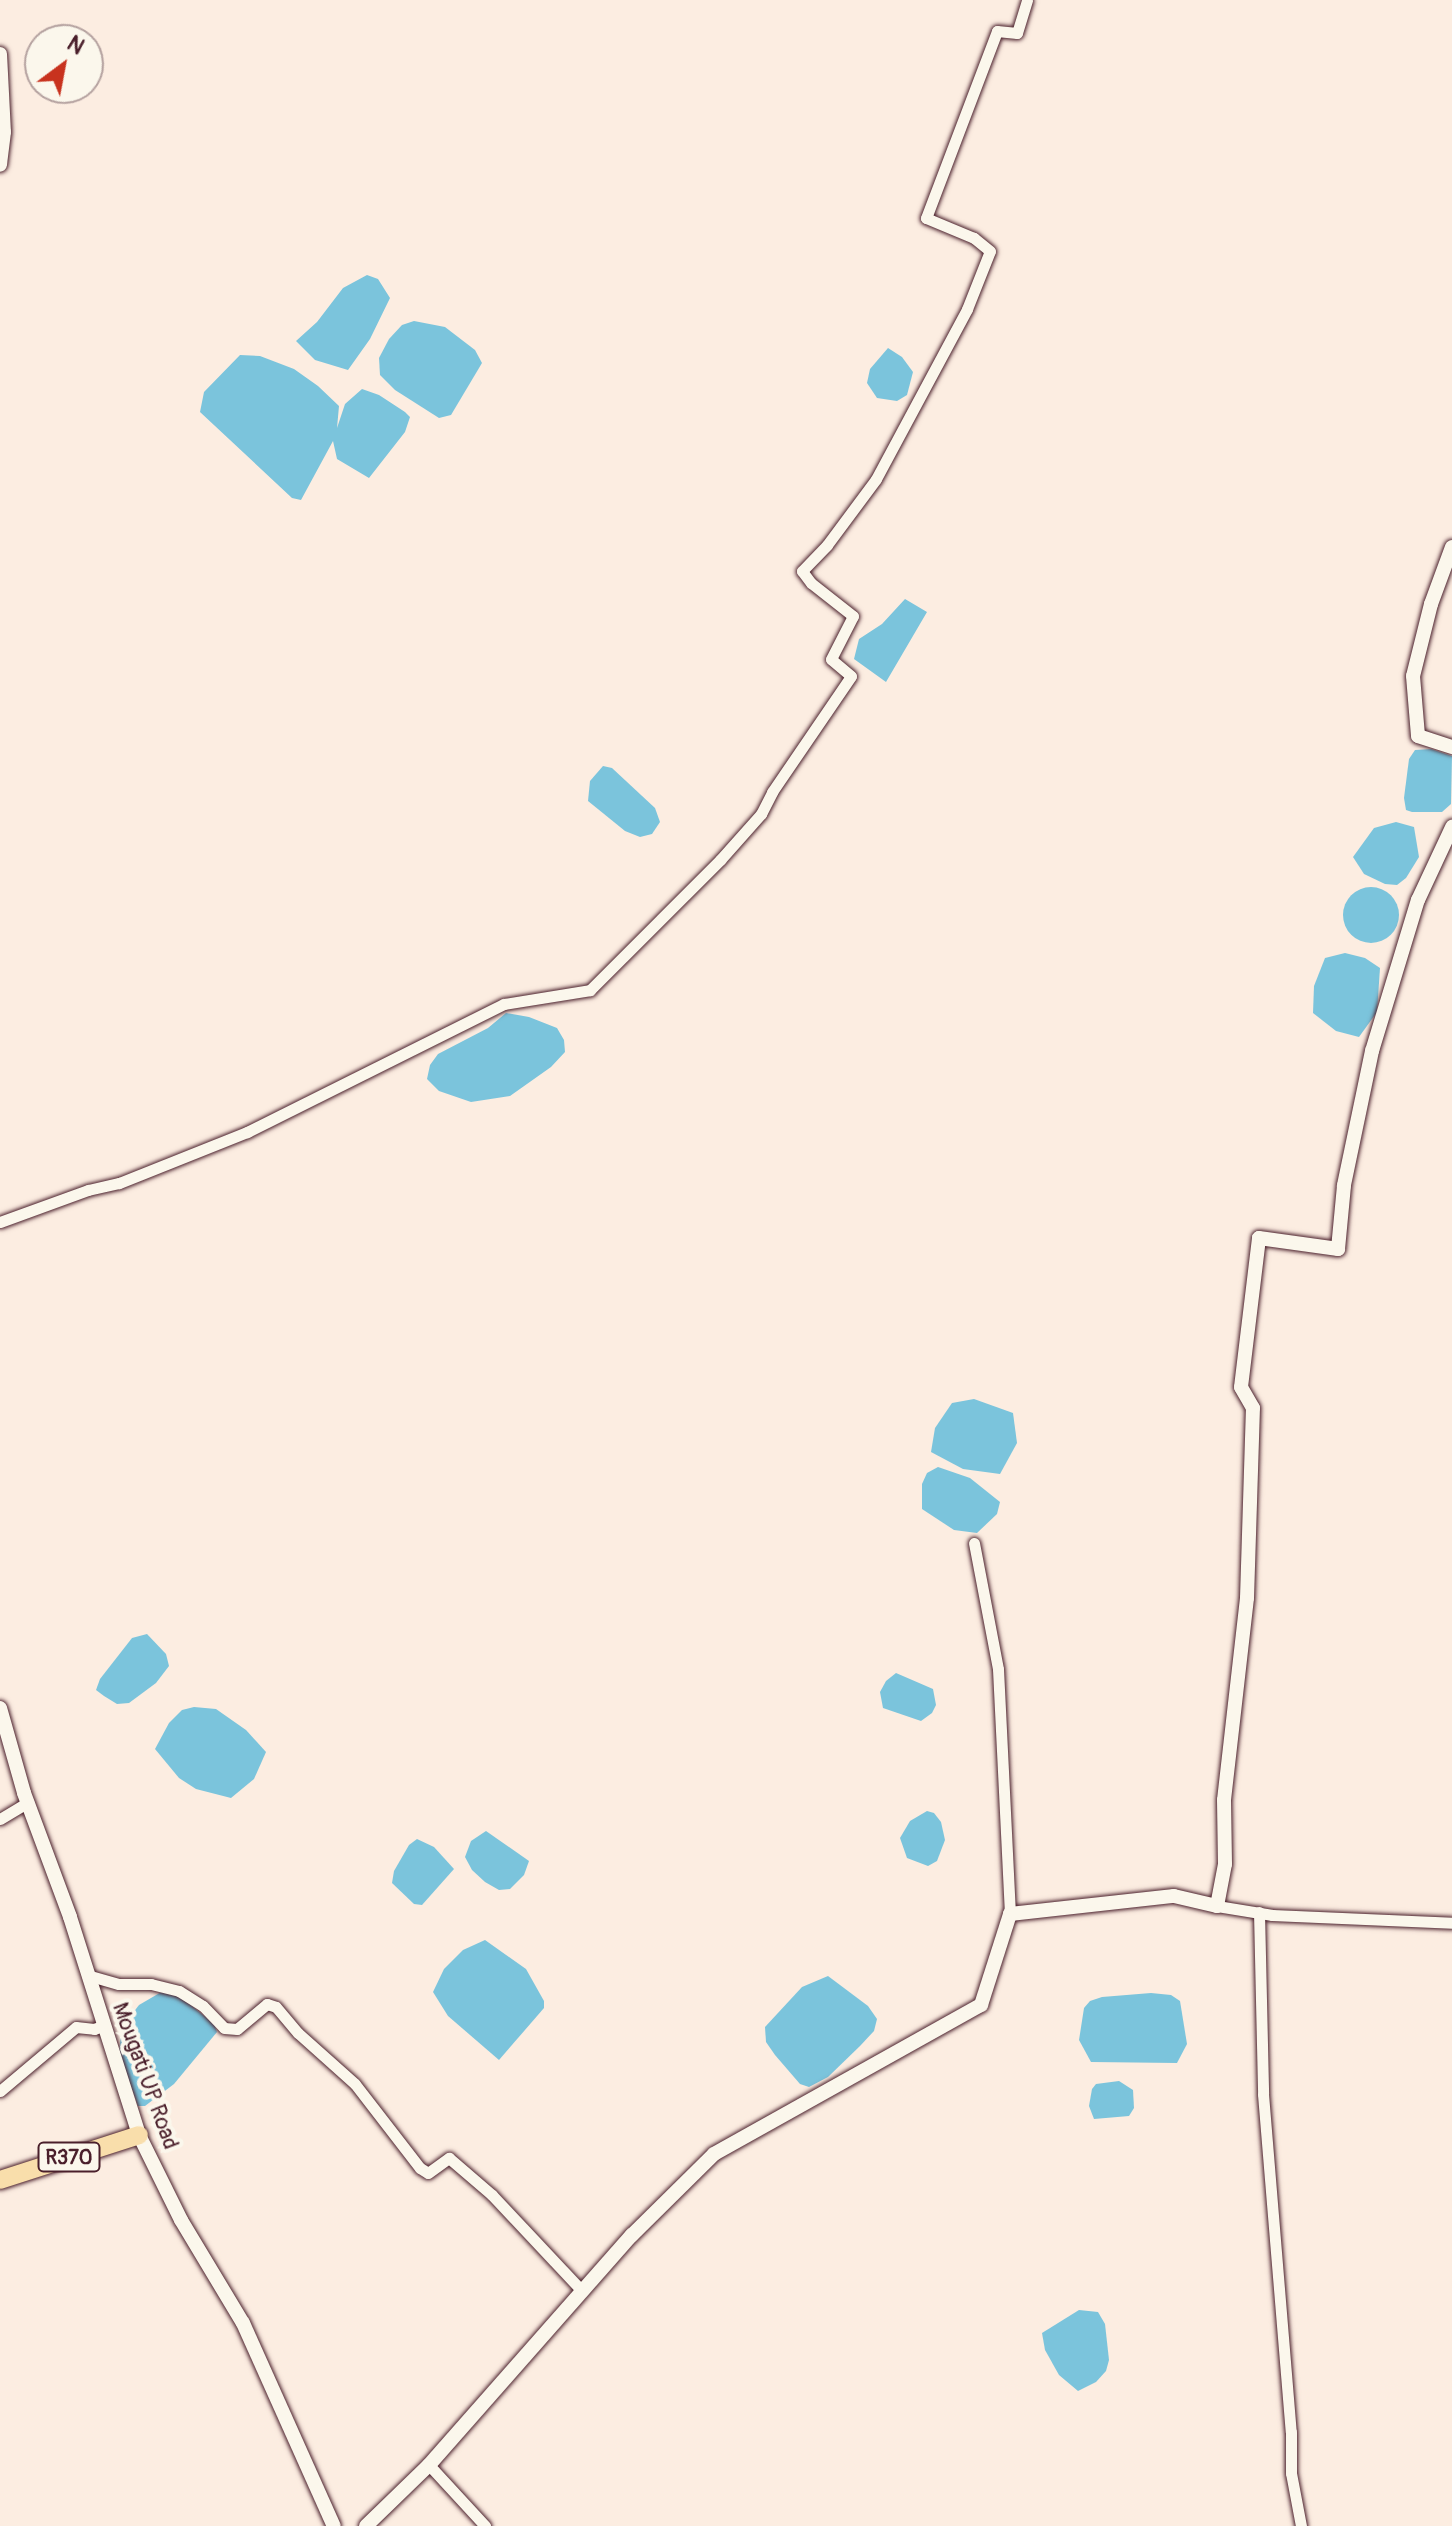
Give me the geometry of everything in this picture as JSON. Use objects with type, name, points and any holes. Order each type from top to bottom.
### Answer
[{"type":"main road","name":"R370","points":[[0,2180],[139,2135]]},
{"type":"street","points":[[0,1222],[88,1190],[119,1183],[247,1132],[504,1004],[590,990],[720,860],[761,814],[772,792],[851,676],[831,659],[853,616],[811,583],[802,571],[827,545],[876,479],[967,309],[990,251],[974,238],[926,218],[997,31],[1017,33],[1027,0]]},
{"type":"street","points":[[0,54],[4,132],[0,165]]},
{"type":"street","points":[[1452,547],[1431,604],[1413,676],[1418,736],[1452,747]]},
{"type":"street","points":[[1217,1906],[1225,1864],[1224,1800],[1247,1598],[1253,1408],[1241,1387],[1259,1238],[1338,1249],[1344,1185],[1372,1051],[1418,900],[1452,827]]},
{"type":"street","points":[[366,2526],[429,2465],[582,2291],[714,2154],[981,2005],[1010,1914],[998,1669],[974,1543]]},
{"type":"street","name":"Mougati UP Road","points":[[0,1708],[28,1802],[139,2135],[181,2220],[243,2323],[334,2526]]},
{"type":"street","points":[[0,1819],[28,1802]]},
{"type":"street","points":[[1010,1914],[1174,1896],[1259,1912],[1452,1923]]},
{"type":"street","points":[[1259,1912],[1263,2094],[1291,2432],[1291,2473],[1301,2526]]},
{"type":"street","points":[[87,1975],[119,1984],[151,1984],[179,1991],[203,2006],[224,2028],[237,2029],[267,2004],[276,2007],[298,2033],[355,2084],[420,2168],[428,2173],[449,2158],[492,2195],[582,2291]]},
{"type":"street","points":[[0,2091],[76,2027],[94,2029],[102,2026]]},
{"type":"street","points":[[429,2465],[485,2526]]},
{"type":"water","points":[[367,275],[378,279],[390,298],[370,339],[348,370],[315,360],[296,341],[317,322],[343,288]]},
{"type":"water","points":[[414,321],[445,327],[475,350],[482,363],[451,415],[439,418],[395,390],[380,375],[379,358],[389,339],[402,325]]},
{"type":"water","points":[[888,348],[902,357],[913,372],[907,395],[897,401],[877,398],[867,383],[870,369]]},
{"type":"water","points":[[240,355],[260,356],[294,369],[318,386],[339,406],[337,428],[345,404],[362,389],[379,395],[410,417],[405,432],[369,478],[337,459],[333,441],[301,500],[292,498],[200,412],[204,392]]},
{"type":"water","points":[[905,599],[927,612],[886,682],[854,659],[859,639],[882,624]]},
{"type":"water","points":[[1431,749],[1452,756],[1451,804],[1442,812],[1406,810],[1404,798],[1409,759],[1415,750]]},
{"type":"water","points":[[603,766],[612,768],[655,808],[660,822],[652,834],[640,837],[625,831],[588,801],[590,781]]},
{"type":"water","points":[[1396,822],[1414,827],[1419,857],[1406,878],[1397,885],[1385,884],[1364,874],[1353,857],[1374,828]]},
{"type":"water","points":[[1371,887],[1391,895],[1399,915],[1391,935],[1371,943],[1351,935],[1343,915],[1351,895]]},
{"type":"water","points":[[1345,953],[1365,958],[1380,968],[1377,1012],[1359,1037],[1336,1031],[1313,1013],[1314,986],[1325,958]]},
{"type":"water","points":[[506,1013],[529,1017],[557,1028],[564,1040],[565,1052],[551,1067],[510,1096],[471,1102],[439,1091],[427,1079],[430,1065],[438,1054],[488,1028]]},
{"type":"water","points":[[974,1399],[1013,1413],[1017,1443],[1000,1474],[963,1469],[931,1452],[935,1428],[952,1403]]},
{"type":"water","points":[[938,1467],[970,1478],[1000,1502],[997,1514],[977,1533],[954,1530],[922,1509],[922,1484],[927,1473]]},
{"type":"water","points":[[147,1634],[166,1654],[169,1666],[156,1683],[129,1703],[117,1704],[96,1690],[100,1679],[132,1638]]},
{"type":"water","points":[[896,1673],[933,1689],[936,1705],[932,1713],[921,1721],[883,1708],[880,1692],[886,1681]]},
{"type":"water","points":[[194,1707],[216,1709],[246,1730],[266,1752],[254,1779],[231,1798],[196,1789],[179,1778],[155,1749],[169,1723],[182,1710]]},
{"type":"water","points":[[927,1811],[934,1813],[941,1822],[945,1840],[937,1861],[928,1866],[907,1858],[900,1838],[910,1821]]},
{"type":"water","points":[[486,1831],[529,1861],[524,1875],[510,1889],[499,1890],[485,1882],[472,1870],[465,1857],[471,1841]]},
{"type":"water","points":[[417,1839],[434,1847],[454,1869],[422,1905],[414,1904],[392,1883],[394,1871],[409,1845]]},
{"type":"water","points":[[485,1940],[526,1969],[544,2001],[544,2008],[499,2060],[448,2016],[433,1992],[444,1969],[463,1950]]},
{"type":"water","points":[[828,1976],[868,2006],[877,2019],[874,2031],[860,2046],[828,2077],[809,2087],[800,2084],[775,2055],[766,2042],[765,2027],[802,1987]]},
{"type":"water","points":[[163,1991],[177,1994],[214,2024],[217,2032],[174,2084],[145,2106],[138,2106],[119,2052],[122,2027],[139,2005]]},
{"type":"water","points":[[1151,1993],[1171,1995],[1180,2001],[1187,2044],[1177,2063],[1091,2062],[1079,2040],[1084,2008],[1090,2001],[1102,1997]]},
{"type":"water","points":[[1119,2081],[1133,2090],[1134,2108],[1129,2116],[1094,2119],[1089,2106],[1092,2089],[1096,2084]]},
{"type":"water","points":[[1079,2310],[1098,2312],[1105,2324],[1109,2360],[1106,2371],[1096,2382],[1078,2391],[1059,2375],[1045,2350],[1042,2333]]}]
